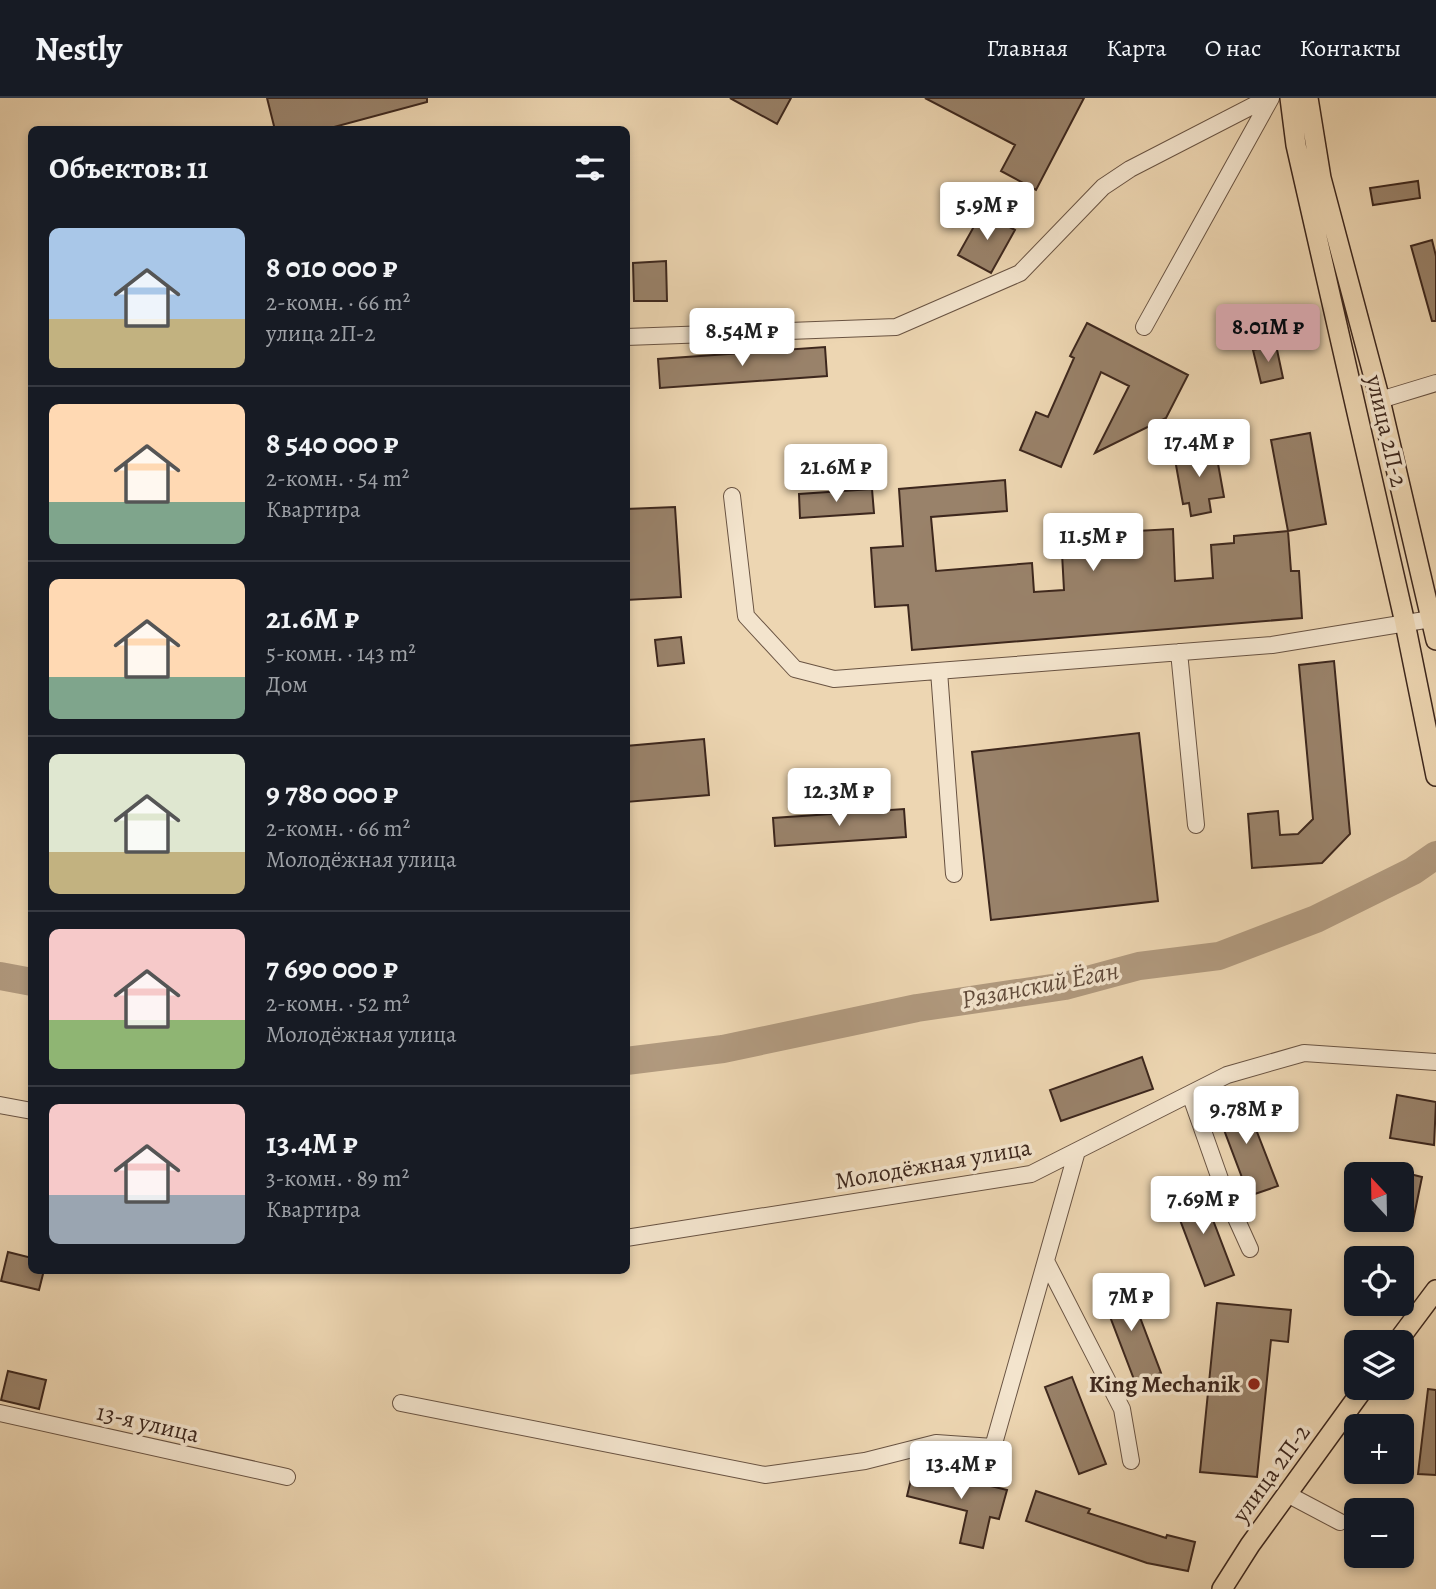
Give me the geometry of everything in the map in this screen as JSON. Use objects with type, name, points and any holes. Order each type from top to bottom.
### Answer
[{"type":"main road","name":"улица 2П-2","points":[[1290,98],[1296,145],[1405,623],[1435,771]]},
{"type":"main road","name":"улица 2П-2","points":[[1308,98],[1321,178],[1380,400],[1436,640]]},
{"type":"main road","points":[[1406,1330],[1436,1290]]},
{"type":"main road","name":"улица 2П-2","points":[[1222,1589],[1355,1400]]},
{"type":"street","points":[[1144,327],[1269,98]]},
{"type":"street","points":[[630,337],[896,327],[1020,273],[1103,187],[1130,169],[1269,98]]},
{"type":"street","points":[[1380,400],[1436,383]]},
{"type":"street","points":[[732,496],[746,617],[796,669],[834,679],[1272,645],[1431,619]]},
{"type":"street","points":[[1179,652],[1196,825]]},
{"type":"street","points":[[939,671],[954,874]]},
{"type":"street","name":"Молодёжная улица","points":[[630,1237],[1031,1174],[1227,1075],[1304,1053],[1436,1062]]},
{"type":"street","points":[[1190,1094],[1226,1196],[1250,1249]]},
{"type":"street","points":[[0,1105],[28,1110]]},
{"type":"street","points":[[401,1404],[765,1475],[865,1461],[936,1443],[993,1447],[1077,1151]]},
{"type":"street","points":[[1046,1261],[1122,1409],[1131,1461]]},
{"type":"street","name":"13-я улица","points":[[0,1413],[287,1477]]},
{"type":"street","points":[[1287,1494],[1340,1522]]},
{"type":"shaded area","points":[[1436,842],[1436,865],[1384,897],[1379,878],[1404,866]]},
{"type":"building","points":[[267,98],[427,98],[427,102],[338,126],[274,126]]},
{"type":"building","points":[[730,98],[791,98],[777,124]]},
{"type":"building","points":[[925,98],[1084,98],[1036,190],[1001,171],[1015,145]]},
{"type":"building","points":[[1418,181],[1420,198],[1373,205],[1370,188]]},
{"type":"building","points":[[982,212],[1015,230],[991,273],[958,255]]},
{"type":"building","points":[[1432,240],[1436,256],[1436,321],[1432,321],[1411,246]]},
{"type":"building","points":[[666,261],[667,301],[634,301],[633,263]]},
{"type":"building","points":[[1087,323],[1188,375],[1166,418],[1095,453],[1129,386],[1101,372],[1061,467],[1020,450],[1036,412],[1048,417],[1074,358],[1070,356]]},
{"type":"building","points":[[1276,345],[1283,378],[1261,383],[1253,350]]},
{"type":"building","points":[[825,347],[827,376],[660,388],[658,359]]},
{"type":"building","points":[[1310,433],[1326,524],[1288,531],[1271,440]]},
{"type":"building","points":[[1215,447],[1224,497],[1209,499],[1211,512],[1191,516],[1189,503],[1183,504],[1174,454]]},
{"type":"building","points":[[1005,480],[1007,511],[931,517],[936,571],[1032,563],[1034,592],[1064,590],[1061,535],[1173,529],[1175,581],[1213,578],[1211,545],[1234,543],[1234,536],[1288,531],[1291,571],[1299,571],[1302,618],[912,650],[908,605],[875,607],[871,548],[903,546],[899,489]]},
{"type":"building","points":[[872,489],[874,513],[800,518],[799,494]]},
{"type":"building","points":[[675,507],[681,597],[630,600],[630,509]]},
{"type":"building","points":[[681,637],[684,663],[658,666],[655,640]]},
{"type":"building","points":[[1334,661],[1350,834],[1322,863],[1252,868],[1248,814],[1278,811],[1280,835],[1298,834],[1313,819],[1299,665]]},
{"type":"building","points":[[1139,733],[1158,901],[991,920],[972,752]]},
{"type":"building","points":[[704,739],[709,795],[630,802],[630,746]]},
{"type":"building","points":[[904,809],[906,837],[775,846],[773,818]]},
{"type":"building","points":[[1142,1057],[1153,1089],[1061,1121],[1050,1090]]},
{"type":"building","points":[[1397,1095],[1436,1102],[1434,1145],[1390,1138]]},
{"type":"building","points":[[1243,1096],[1278,1186],[1249,1196],[1215,1106]]},
{"type":"building","points":[[1414,1175],[1422,1177],[1414,1216]]},
{"type":"building","points":[[1200,1186],[1234,1275],[1205,1286],[1171,1196]]},
{"type":"building","points":[[8,1252],[28,1257],[28,1274],[43,1274],[39,1290],[1,1281]]},
{"type":"building","points":[[1127,1283],[1161,1373],[1135,1382],[1101,1293]]},
{"type":"building","points":[[1217,1303],[1291,1310],[1288,1342],[1271,1340],[1257,1477],[1200,1472]]},
{"type":"building","points":[[8,1371],[46,1380],[39,1409],[1,1400]]},
{"type":"building","points":[[1072,1377],[1106,1464],[1079,1474],[1045,1387]]},
{"type":"building","points":[[1428,1389],[1436,1390],[1436,1475],[1418,1474]]},
{"type":"building","points":[[914,1467],[1007,1490],[999,1519],[990,1517],[983,1548],[960,1543],[967,1511],[907,1496]]},
{"type":"building","points":[[1036,1491],[1090,1509],[1088,1513],[1166,1538],[1167,1535],[1195,1542],[1188,1571],[1147,1563],[1026,1521]]},
{"type":"waterway","name":"Рязанский Ёган","points":[[630,1061],[723,1049],[917,1008],[1065,986],[1139,966],[1219,956],[1316,919],[1413,871],[1436,855]]},
{"type":"waterway","name":"Рязанский Ёган","points":[[0,976],[28,981]]},
{"type":"place","name":"King Mechanik","points":[[1254,1384]]}]
